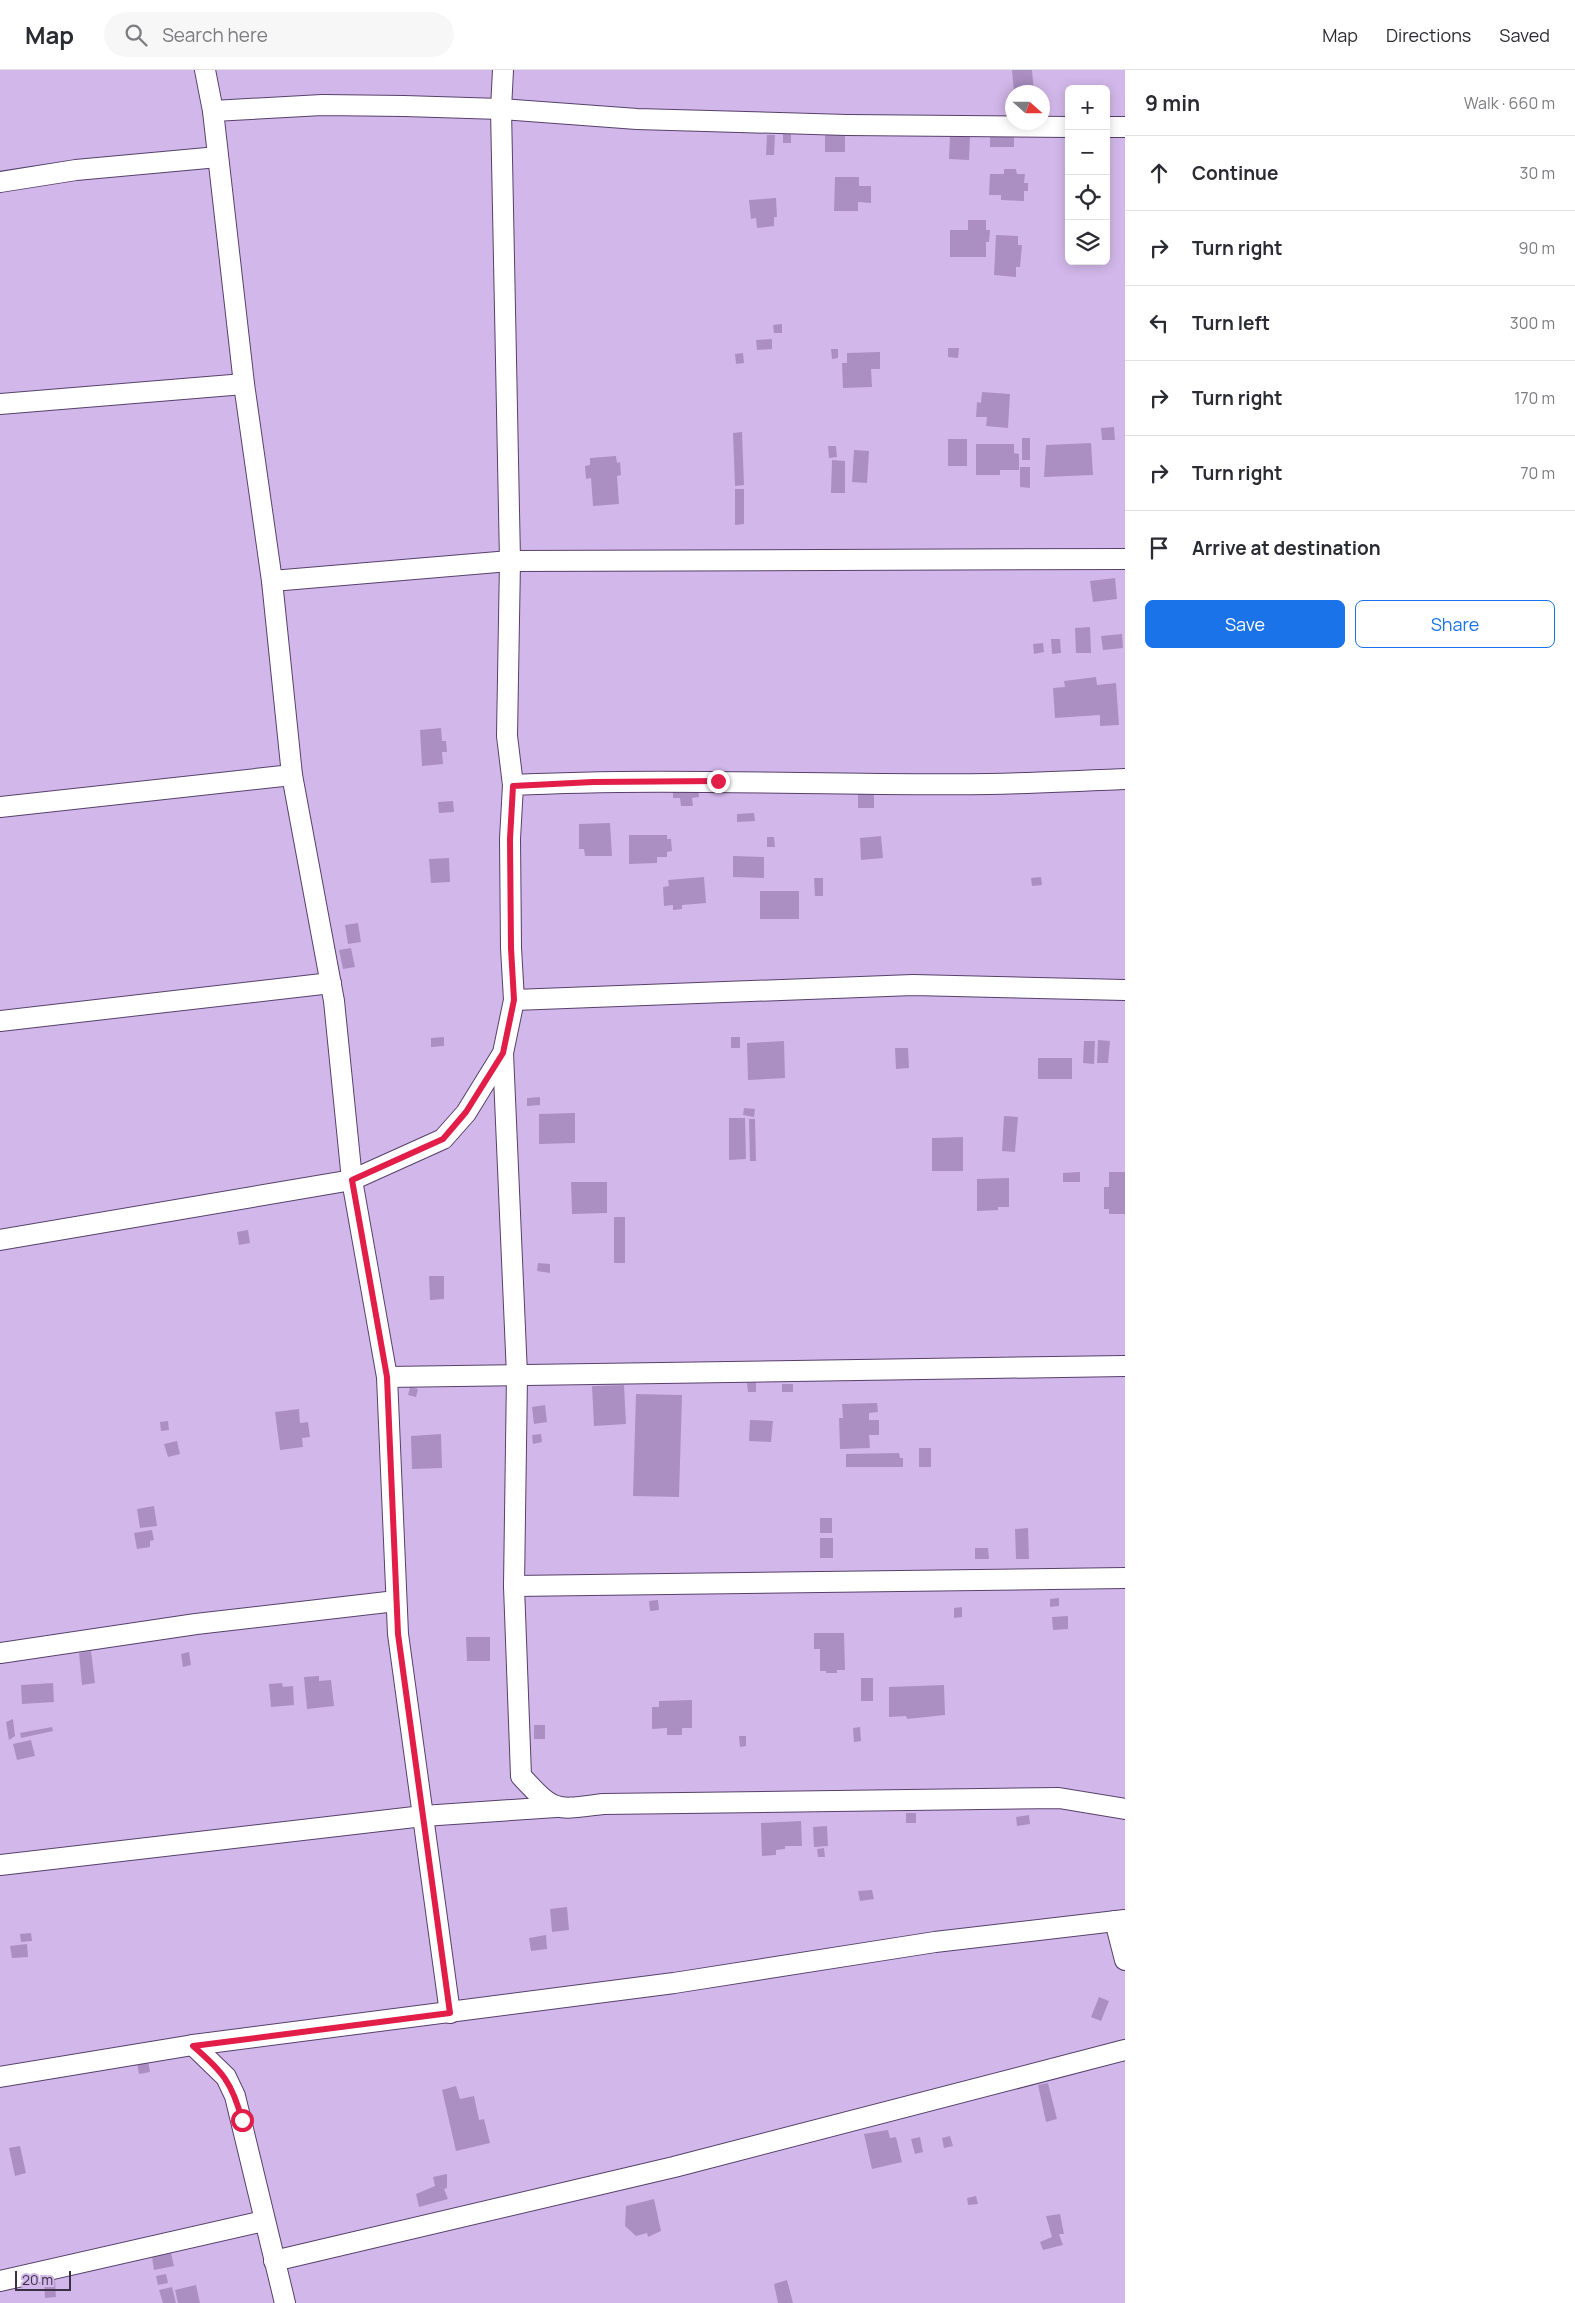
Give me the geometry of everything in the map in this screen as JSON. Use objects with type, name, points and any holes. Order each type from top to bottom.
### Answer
[{"type":"street","points":[[205,70],[213,111],[244,384],[272,581],[292,775],[331,983],[352,1180],[387,1377],[398,1634],[450,2013]]},
{"type":"street","points":[[503,70],[501,109],[510,561],[507,736],[513,786],[510,839],[511,948],[514,1000],[503,1053],[517,1375],[514,1586],[521,1776],[544,1800],[556,1807]]},
{"type":"street","points":[[213,111],[322,105],[501,109],[637,119],[1065,127]]},
{"type":"street","points":[[1110,127],[1125,127]]},
{"type":"street","points":[[0,182],[76,170],[218,157]]},
{"type":"street","points":[[0,404],[244,384]]},
{"type":"street","points":[[272,581],[510,561],[1125,559]]},
{"type":"street","points":[[0,807],[292,775]]},
{"type":"street","points":[[513,786],[593,782],[708,781],[989,784],[1125,779]]},
{"type":"street","points":[[0,1021],[331,983]]},
{"type":"street","points":[[514,1000],[913,985],[1125,990]]},
{"type":"street","points":[[0,1240],[352,1180],[443,1139],[466,1112],[503,1053]]},
{"type":"street","points":[[387,1377],[1125,1366]]},
{"type":"street","points":[[514,1586],[1125,1578]]},
{"type":"street","points":[[0,1653],[196,1624],[396,1601]]},
{"type":"street","points":[[0,1866],[423,1816],[556,1807],[569,1808],[623,1804],[1059,1798],[1125,1809]]},
{"type":"street","points":[[0,2077],[193,2046],[674,1983],[936,1942],[1120,1920],[1125,1960]]},
{"type":"street","points":[[193,2046],[226,2077],[236,2096],[264,2221],[285,2303]]},
{"type":"street","points":[[274,2261],[674,2167],[1125,2050]]},
{"type":"street","points":[[0,2281],[264,2221]]},
{"type":"building","points":[[1012,70],[1032,70],[1033,85],[1013,85]]},
{"type":"building","points":[[783,134],[791,134],[791,143],[783,143]]},
{"type":"building","points":[[767,135],[775,135],[774,155],[766,155]]},
{"type":"building","points":[[825,135],[845,135],[845,152],[825,152]]},
{"type":"building","points":[[990,135],[1014,136],[1014,147],[990,147]]},
{"type":"building","points":[[950,137],[970,137],[969,160],[949,159]]},
{"type":"building","points":[[1004,169],[1016,169],[1017,174],[1025,174],[1024,183],[1028,183],[1028,191],[1024,191],[1024,201],[1001,200],[1001,195],[989,195],[990,174],[1004,174]]},
{"type":"building","points":[[835,177],[859,177],[859,186],[871,186],[871,203],[858,202],[858,211],[834,211]]},
{"type":"building","points":[[776,198],[777,217],[774,217],[774,226],[757,228],[756,218],[751,219],[749,200]]},
{"type":"building","points":[[968,220],[986,220],[986,230],[990,230],[989,242],[986,242],[986,257],[950,257],[950,230],[968,230]]},
{"type":"building","points":[[996,235],[1018,236],[1018,245],[1022,245],[1020,267],[1016,267],[1016,277],[994,275]]},
{"type":"building","points":[[782,324],[782,333],[774,333],[773,325]]},
{"type":"building","points":[[772,339],[772,349],[757,350],[756,340]]},
{"type":"building","points":[[948,348],[959,348],[958,358],[948,357]]},
{"type":"building","points":[[831,349],[838,349],[838,358],[832,359]]},
{"type":"building","points":[[880,352],[880,369],[871,369],[872,387],[843,388],[842,363],[847,363],[847,353]]},
{"type":"building","points":[[743,353],[744,363],[736,364],[735,354]]},
{"type":"building","points":[[982,392],[1010,394],[1008,428],[986,426],[987,417],[976,417],[977,402],[981,403]]},
{"type":"building","points":[[1114,427],[1115,440],[1102,440],[1101,428]]},
{"type":"building","points":[[742,432],[744,485],[735,486],[733,433]]},
{"type":"building","points":[[1022,438],[1030,438],[1030,460],[1022,460]]},
{"type":"building","points":[[948,439],[967,439],[967,466],[948,466]]},
{"type":"building","points":[[1091,443],[1093,475],[1044,477],[1046,445]]},
{"type":"building","points":[[976,444],[1014,444],[1014,453],[1019,454],[1019,470],[1000,470],[1000,475],[976,475]]},
{"type":"building","points":[[828,446],[836,446],[837,457],[829,458]]},
{"type":"building","points":[[854,450],[869,451],[867,483],[852,482]]},
{"type":"building","points":[[616,456],[617,463],[620,462],[621,475],[617,476],[619,504],[593,506],[591,478],[586,479],[585,466],[590,465],[590,458]]},
{"type":"building","points":[[832,460],[845,461],[845,493],[831,493]]},
{"type":"building","points":[[1020,467],[1030,467],[1030,488],[1020,487]]},
{"type":"building","points":[[735,489],[744,489],[744,524],[735,525]]},
{"type":"building","points":[[1115,578],[1117,599],[1093,602],[1090,581]]},
{"type":"building","points":[[1090,627],[1091,653],[1076,653],[1075,628]]},
{"type":"building","points":[[1122,634],[1123,648],[1103,650],[1101,636]]},
{"type":"building","points":[[1051,639],[1060,639],[1061,653],[1052,654]]},
{"type":"building","points":[[1043,643],[1044,652],[1034,654],[1033,644]]},
{"type":"building","points":[[1096,677],[1097,685],[1116,683],[1119,725],[1100,726],[1100,715],[1055,718],[1053,688],[1065,687],[1064,681]]},
{"type":"building","points":[[441,728],[442,741],[446,741],[447,752],[442,752],[443,764],[422,766],[420,730]]},
{"type":"building","points":[[673,787],[698,787],[699,797],[692,798],[693,806],[681,806],[680,798],[673,798]]},
{"type":"building","points":[[858,789],[874,789],[874,808],[858,808]]},
{"type":"building","points":[[453,801],[454,812],[439,813],[438,802]]},
{"type":"building","points":[[754,813],[755,821],[737,822],[737,814]]},
{"type":"building","points":[[610,823],[612,856],[585,856],[584,849],[579,849],[579,824]]},
{"type":"building","points":[[629,835],[667,835],[667,839],[671,839],[672,851],[667,852],[667,857],[657,857],[657,863],[629,864]]},
{"type":"building","points":[[881,836],[883,858],[861,860],[860,838]]},
{"type":"building","points":[[767,837],[774,837],[775,847],[767,847]]},
{"type":"building","points":[[733,856],[764,857],[764,878],[733,877]]},
{"type":"building","points":[[449,858],[450,882],[431,883],[429,859]]},
{"type":"building","points":[[704,877],[706,903],[682,905],[682,909],[673,910],[673,905],[664,906],[663,887],[669,886],[668,880]]},
{"type":"building","points":[[1041,877],[1042,885],[1032,886],[1031,878]]},
{"type":"building","points":[[814,878],[823,878],[823,896],[815,896]]},
{"type":"building","points":[[760,891],[799,891],[799,919],[760,919]]},
{"type":"building","points":[[358,923],[361,942],[348,944],[345,925]]},
{"type":"building","points":[[351,948],[355,967],[343,969],[339,950]]},
{"type":"building","points":[[444,1037],[444,1046],[431,1047],[431,1038]]},
{"type":"building","points":[[731,1037],[740,1037],[740,1048],[731,1048]]},
{"type":"building","points":[[1098,1040],[1110,1041],[1108,1063],[1097,1063]]},
{"type":"building","points":[[784,1041],[785,1078],[748,1080],[747,1043]]},
{"type":"building","points":[[1084,1041],[1095,1041],[1094,1064],[1083,1063]]},
{"type":"building","points":[[895,1048],[908,1048],[909,1068],[896,1069]]},
{"type":"building","points":[[1038,1058],[1072,1058],[1072,1079],[1038,1079]]},
{"type":"building","points":[[540,1097],[540,1105],[527,1106],[527,1098]]},
{"type":"building","points":[[744,1108],[755,1109],[754,1117],[743,1115]]},
{"type":"building","points":[[575,1113],[575,1143],[539,1144],[539,1114]]},
{"type":"building","points":[[1004,1116],[1018,1117],[1015,1152],[1002,1151]]},
{"type":"building","points":[[729,1118],[745,1118],[746,1159],[729,1160]]},
{"type":"building","points":[[749,1119],[755,1119],[756,1161],[750,1161]]},
{"type":"building","points":[[963,1137],[963,1171],[932,1171],[932,1138]]},
{"type":"building","points":[[1080,1172],[1080,1182],[1063,1182],[1063,1173]]},
{"type":"building","points":[[1109,1172],[1125,1172],[1125,1214],[1109,1214],[1109,1209],[1104,1209],[1104,1187],[1109,1187]]},
{"type":"building","points":[[1009,1178],[1009,1207],[998,1207],[998,1210],[977,1211],[977,1179]]},
{"type":"building","points":[[571,1182],[607,1182],[607,1213],[572,1214]]},
{"type":"building","points":[[614,1217],[625,1217],[625,1263],[614,1263]]},
{"type":"building","points":[[248,1230],[250,1243],[239,1245],[237,1232]]},
{"type":"building","points":[[538,1263],[550,1264],[550,1273],[537,1271]]},
{"type":"building","points":[[429,1276],[444,1276],[444,1299],[430,1300]]},
{"type":"building","points":[[756,1382],[756,1392],[748,1392],[747,1383]]},
{"type":"building","points":[[782,1384],[793,1384],[793,1392],[782,1392]]},
{"type":"building","points":[[624,1385],[626,1424],[594,1426],[592,1386]]},
{"type":"building","points":[[410,1387],[418,1389],[416,1397],[408,1395]]},
{"type":"building","points":[[636,1394],[682,1395],[679,1497],[633,1496]]},
{"type":"building","points":[[877,1403],[878,1412],[869,1413],[869,1420],[879,1420],[879,1435],[869,1435],[870,1448],[840,1449],[839,1418],[843,1418],[842,1404]]},
{"type":"building","points":[[545,1405],[547,1422],[534,1424],[532,1407]]},
{"type":"building","points":[[299,1409],[300,1423],[308,1422],[310,1437],[302,1438],[303,1447],[280,1450],[275,1412]]},
{"type":"building","points":[[750,1420],[773,1421],[771,1442],[749,1441]]},
{"type":"building","points":[[168,1421],[169,1430],[161,1431],[160,1422]]},
{"type":"building","points":[[441,1434],[442,1468],[412,1469],[411,1436]]},
{"type":"building","points":[[541,1434],[542,1442],[533,1444],[532,1435]]},
{"type":"building","points":[[177,1441],[180,1454],[168,1457],[164,1444]]},
{"type":"building","points":[[919,1448],[931,1448],[931,1467],[919,1467]]},
{"type":"building","points":[[899,1453],[900,1458],[903,1458],[903,1467],[846,1467],[846,1454]]},
{"type":"building","points":[[154,1506],[157,1526],[140,1528],[137,1509]]},
{"type":"building","points":[[820,1518],[832,1518],[832,1533],[820,1533]]},
{"type":"building","points":[[1028,1528],[1029,1559],[1016,1559],[1015,1529]]},
{"type":"building","points":[[152,1530],[154,1540],[150,1541],[150,1547],[137,1549],[134,1533]]},
{"type":"building","points":[[820,1538],[833,1538],[833,1558],[820,1558]]},
{"type":"building","points":[[975,1548],[988,1548],[989,1559],[975,1559]]},
{"type":"building","points":[[1059,1598],[1059,1606],[1050,1607],[1050,1599]]},
{"type":"building","points":[[658,1600],[659,1610],[650,1611],[649,1601]]},
{"type":"building","points":[[962,1607],[962,1617],[954,1618],[954,1608]]},
{"type":"building","points":[[1068,1616],[1068,1629],[1053,1630],[1052,1617]]},
{"type":"building","points":[[814,1633],[844,1633],[845,1670],[837,1670],[837,1673],[820,1671],[820,1649],[814,1649]]},
{"type":"building","points":[[466,1637],[490,1637],[490,1661],[467,1661]]},
{"type":"building","points":[[91,1651],[95,1683],[82,1685],[79,1653]]},
{"type":"building","points":[[189,1652],[191,1665],[183,1667],[181,1654]]},
{"type":"building","points":[[319,1676],[319,1681],[331,1680],[334,1706],[307,1709],[304,1677]]},
{"type":"building","points":[[861,1678],[873,1678],[873,1701],[861,1701]]},
{"type":"building","points":[[53,1683],[54,1702],[22,1704],[21,1685]]},
{"type":"building","points":[[282,1683],[283,1687],[293,1686],[294,1705],[271,1707],[269,1684]]},
{"type":"building","points":[[944,1685],[945,1715],[907,1719],[906,1716],[889,1717],[889,1687]]},
{"type":"building","points":[[692,1700],[692,1728],[682,1728],[682,1735],[667,1735],[667,1728],[652,1729],[652,1707],[659,1707],[659,1701]]},
{"type":"building","points":[[13,1719],[15,1736],[9,1740],[6,1722]]},
{"type":"building","points":[[534,1725],[545,1725],[545,1739],[534,1739]]},
{"type":"building","points":[[52,1727],[53,1731],[21,1738],[20,1733]]},
{"type":"building","points":[[860,1727],[861,1741],[854,1742],[853,1728]]},
{"type":"building","points":[[739,1736],[746,1736],[746,1746],[740,1747]]},
{"type":"building","points":[[31,1740],[35,1756],[17,1760],[13,1744]]},
{"type":"building","points":[[906,1813],[916,1813],[916,1823],[906,1823]]},
{"type":"building","points":[[1029,1815],[1030,1824],[1017,1826],[1016,1817]]},
{"type":"building","points":[[801,1821],[802,1846],[785,1846],[785,1849],[776,1850],[776,1855],[762,1856],[761,1823]]},
{"type":"building","points":[[827,1826],[828,1846],[814,1847],[813,1827]]},
{"type":"building","points":[[824,1848],[825,1857],[818,1857],[817,1849]]},
{"type":"building","points":[[872,1890],[874,1899],[860,1901],[858,1891]]},
{"type":"building","points":[[567,1907],[569,1930],[552,1932],[550,1909]]},
{"type":"building","points":[[31,1933],[32,1941],[21,1942],[20,1934]]},
{"type":"building","points":[[546,1935],[547,1949],[531,1951],[529,1938]]},
{"type":"building","points":[[27,1944],[28,1957],[12,1958],[10,1946]]},
{"type":"building","points":[[1099,1997],[1109,2001],[1101,2021],[1091,2017]]},
{"type":"building","points":[[148,2061],[150,2072],[139,2074],[137,2062]]},
{"type":"building","points":[[1048,2083],[1057,2119],[1046,2122],[1038,2085]]},
{"type":"building","points":[[456,2086],[460,2099],[474,2096],[479,2120],[484,2119],[490,2143],[456,2151],[442,2090]]},
{"type":"building","points":[[888,2130],[890,2138],[896,2137],[902,2162],[872,2169],[864,2134]]},
{"type":"building","points":[[950,2136],[953,2146],[944,2148],[942,2138]]},
{"type":"building","points":[[920,2137],[923,2152],[915,2154],[911,2139]]},
{"type":"building","points":[[20,2146],[26,2173],[15,2176],[9,2148]]},
{"type":"building","points":[[447,2174],[447,2188],[444,2189],[448,2199],[419,2207],[416,2194],[435,2186],[433,2177]]},
{"type":"building","points":[[976,2196],[978,2204],[968,2205],[967,2198]]},
{"type":"building","points":[[654,2199],[661,2231],[648,2237],[647,2233],[636,2236],[625,2226],[626,2206]]},
{"type":"building","points":[[1060,2214],[1064,2234],[1059,2234],[1063,2245],[1043,2250],[1040,2242],[1052,2237],[1046,2216]]},
{"type":"building","points":[[171,2253],[174,2266],[154,2270],[152,2257]]},
{"type":"building","points":[[166,2274],[168,2283],[158,2285],[156,2276]]},
{"type":"building","points":[[44,2280],[55,2280],[56,2297],[45,2298]]},
{"type":"building","points":[[787,2280],[793,2303],[778,2303],[774,2284]]},
{"type":"building","points":[[196,2285],[200,2303],[178,2303],[175,2290]]},
{"type":"building","points":[[172,2287],[176,2303],[163,2303],[159,2290]]},
{"type":"route","points":[[242,2120],[236,2096],[226,2077],[193,2046],[450,2013],[398,1634],[387,1377],[352,1180],[443,1139],[466,1112],[503,1053],[514,1000],[511,948],[510,839],[513,786],[593,782],[718,781]]}]
